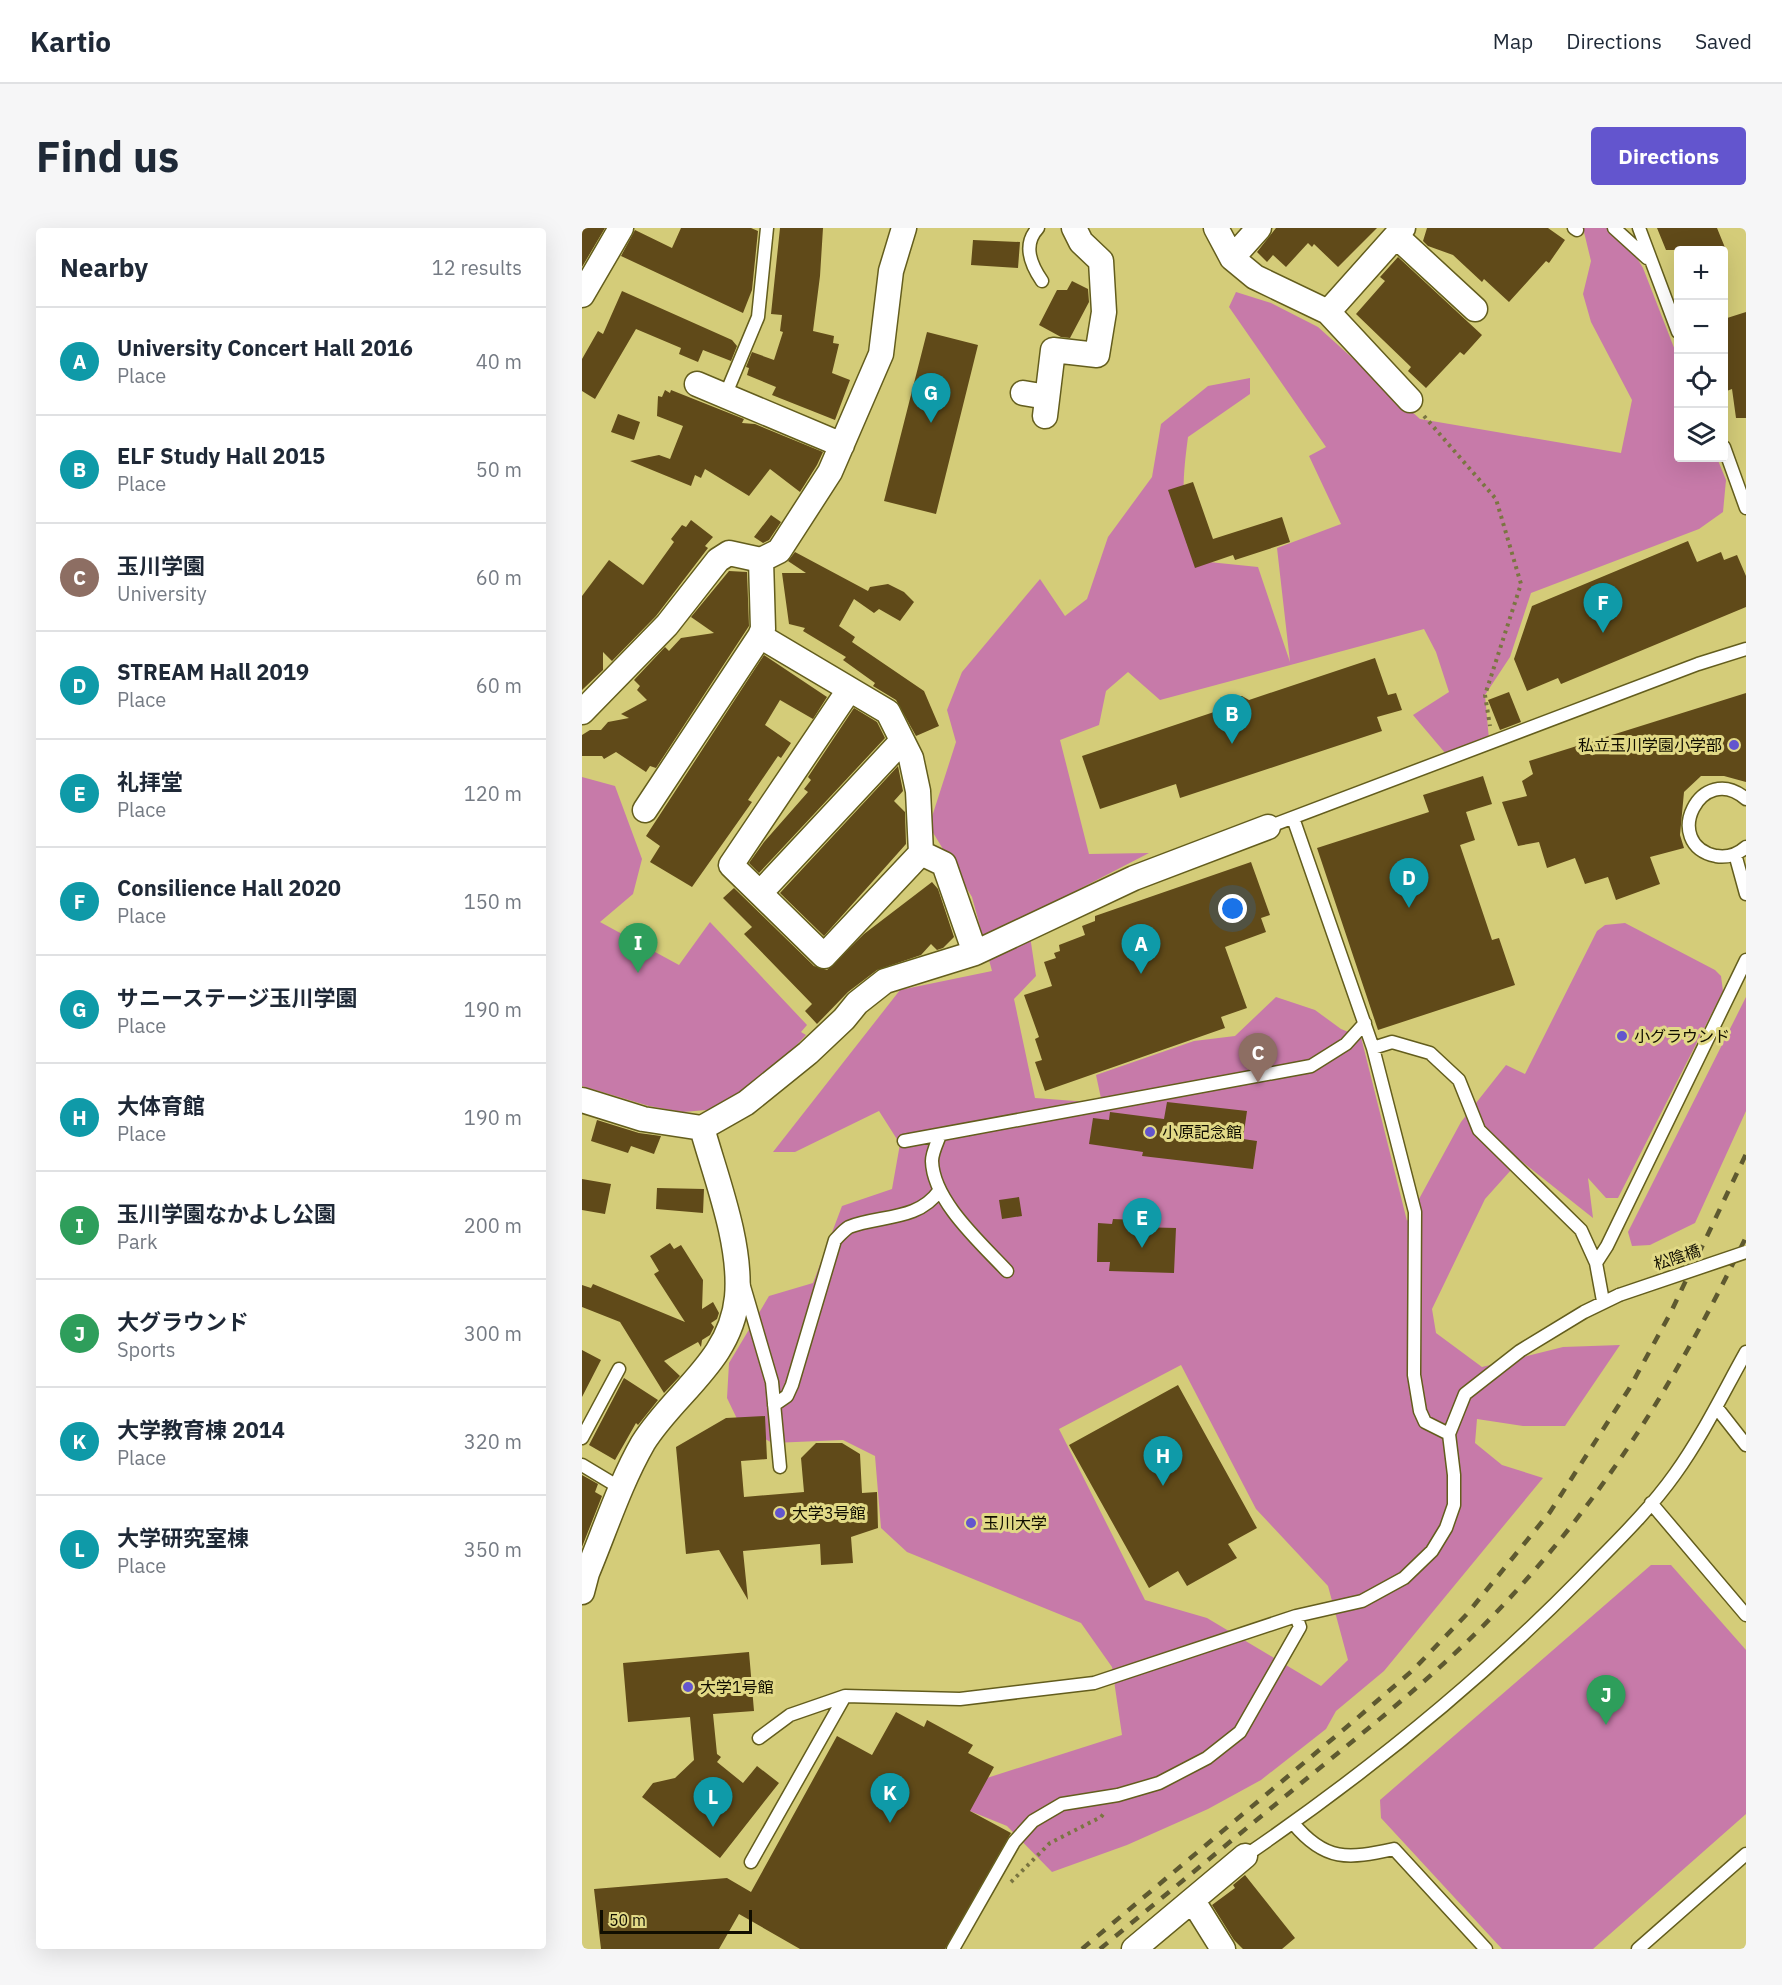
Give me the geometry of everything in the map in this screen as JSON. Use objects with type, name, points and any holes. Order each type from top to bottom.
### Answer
[{"type":"street","points":[[582,295],[621,228]]},
{"type":"street","points":[[582,712],[667,625],[718,560],[729,553],[761,560],[779,551],[830,472],[881,354],[891,272],[904,228]]},
{"type":"street","points":[[1023,393],[1046,406],[1053,350],[1097,355],[1104,312],[1101,261],[1081,242],[1074,228]]},
{"type":"street","points":[[1216,228],[1232,258],[1255,277],[1328,312],[1410,400]]},
{"type":"street","points":[[1232,258],[1259,228]]},
{"type":"street","points":[[1328,312],[1400,232],[1475,309]]},
{"type":"street","points":[[697,384],[842,445]]},
{"type":"street","points":[[645,810],[760,636],[763,629],[761,560]]},
{"type":"street","points":[[760,636],[888,712],[911,758],[918,791],[921,853],[824,956],[731,865],[849,690]]},
{"type":"street","points":[[760,893],[902,741]]},
{"type":"street","points":[[583,1102],[643,1119],[702,1128],[755,1096],[808,1053],[844,1019],[857,1003],[885,981],[975,953],[1134,878],[1268,827]]},
{"type":"street","points":[[921,853],[944,864],[975,953]]},
{"type":"street","points":[[582,1593],[622,1489],[642,1446],[655,1425],[711,1362],[727,1337],[737,1296],[736,1262],[702,1128]]},
{"type":"street","points":[[1134,1949],[1245,1856]]},
{"type":"street","points":[[1193,1901],[1224,1949]]},
{"type":"lane","points":[[725,396],[758,317],[767,228]]},
{"type":"lane","points":[[1038,228],[1032,234],[1029,262],[1042,281]]},
{"type":"lane","points":[[1614,228],[1650,261]]},
{"type":"lane","points":[[1639,228],[1674,322]]},
{"type":"lane","points":[[1728,458],[1746,508]]},
{"type":"lane","points":[[1268,827],[1698,664],[1746,649]]},
{"type":"lane","points":[[1746,799],[1735,791],[1713,790],[1694,804],[1689,814],[1691,837],[1698,847],[1719,857],[1735,854],[1746,847]]},
{"type":"lane","points":[[759,1737],[790,1715],[845,1696],[960,1699],[1094,1683],[1296,1616],[1362,1601],[1404,1578],[1432,1551],[1446,1528],[1454,1506],[1454,1475],[1449,1434],[1425,1422],[1420,1411],[1414,1375],[1415,1212],[1373,1048],[1293,818]]},
{"type":"lane","points":[[1735,854],[1746,894]]},
{"type":"lane","points":[[1596,1263],[1607,1246],[1746,960]]},
{"type":"lane","points":[[904,1141],[1311,1066],[1346,1044],[1365,1023]]},
{"type":"lane","points":[[1373,1048],[1392,1042],[1430,1053],[1459,1080],[1479,1130],[1581,1230],[1596,1263],[1603,1301]]},
{"type":"lane","points":[[939,1135],[932,1160],[939,1191],[970,1232],[1007,1271]]},
{"type":"lane","points":[[774,1405],[787,1396],[792,1385],[835,1240],[847,1228],[901,1216],[932,1201],[939,1191]]},
{"type":"lane","name":"松陰橋","points":[[1449,1434],[1465,1394],[1520,1351],[1603,1301],[1746,1252]]},
{"type":"lane","points":[[736,1262],[752,1306],[772,1382],[780,1467]]},
{"type":"lane","points":[[1245,1856],[1344,1787],[1495,1663],[1584,1575],[1674,1475],[1717,1408],[1746,1352]]},
{"type":"lane","points":[[582,1438],[618,1369]]},
{"type":"lane","points":[[1717,1408],[1746,1444]]},
{"type":"lane","points":[[582,1465],[622,1489]]},
{"type":"lane","points":[[1651,1503],[1746,1615]]},
{"type":"lane","points":[[953,1949],[1014,1842],[1033,1821],[1062,1804],[1118,1795],[1159,1783],[1207,1758],[1240,1732],[1300,1627],[1296,1616]]},
{"type":"lane","points":[[751,1862],[845,1696]]},
{"type":"lane","points":[[1293,1823],[1309,1842],[1330,1853],[1362,1856],[1394,1849],[1486,1949]]},
{"type":"lane","points":[[1638,1949],[1746,1854]]},
{"type":"path","points":[[1435,430],[1496,499],[1521,584],[1485,695],[1492,742]]},
{"type":"path","points":[[987,1891],[996,1897],[1050,1843],[1101,1817],[1118,1795]]},
{"type":"shaded area","points":[[1583,228],[1619,228],[1643,268],[1674,348],[1674,462],[1719,462],[1726,480],[1723,512],[1699,529],[1531,593],[1510,657],[1485,695],[1489,740],[1446,754],[1413,715],[1449,692],[1436,652],[1424,629],[1160,700],[1128,672],[1106,691],[1099,725],[1060,740],[1089,854],[1149,853],[1027,916],[1036,976],[1014,999],[1035,1098],[1102,1103],[1096,1075],[1194,1041],[1235,1036],[1276,997],[1315,1010],[1341,1029],[1361,1037],[1407,1221],[1461,1122],[1506,1065],[1525,1074],[1597,931],[1605,925],[1625,923],[1715,970],[1721,976],[1723,991],[1618,1198],[1606,1198],[1588,1178],[1593,1218],[1520,1160],[1485,1199],[1432,1309],[1436,1333],[1482,1367],[1563,1347],[1620,1345],[1565,1426],[1523,1426],[1477,1419],[1475,1443],[1502,1465],[1543,1478],[1384,1671],[1336,1711],[1326,1729],[1261,1780],[1208,1809],[1127,1845],[1052,1872],[1007,1826],[970,1811],[965,1785],[1122,1735],[1112,1667],[1081,1623],[907,1552],[881,1528],[875,1456],[843,1440],[772,1443],[739,1423],[727,1398],[729,1363],[769,1296],[813,1283],[842,1206],[892,1189],[900,1144],[879,1111],[795,1152],[773,1152],[900,990],[992,971],[972,897],[929,826],[956,742],[947,710],[962,672],[1040,579],[1065,616],[1087,599],[1108,537],[1152,477],[1161,424],[1208,386],[1250,378],[1250,394],[1188,437],[1184,500],[1193,543],[1199,561],[1258,567],[1290,662],[1277,548],[1341,524],[1309,456],[1326,447],[1229,307],[1236,292],[1271,303],[1318,327],[1420,419],[1621,453],[1632,400],[1591,322],[1583,294],[1591,261]],"holes":[[[1181,1365],[1256,1509],[1328,1586],[1348,1660],[1321,1686],[1207,1618],[1145,1600],[1059,1429]]]},
{"type":"shaded area","points":[[582,777],[615,786],[642,859],[633,894],[600,922],[679,965],[710,922],[807,1025],[801,1032],[806,1035],[776,1067],[718,1109],[683,1112],[649,1106],[582,1086]]},
{"type":"shaded area","points":[[1746,997],[1746,1111],[1695,1223],[1650,1245],[1632,1246],[1628,1232]]},
{"type":"shaded area","points":[[1651,1565],[1671,1565],[1746,1650],[1746,1814],[1593,1949],[1502,1949],[1381,1818],[1380,1800]]},
{"type":"building","points":[[582,228],[605,228],[582,267]]},
{"type":"building","points":[[681,228],[751,228],[758,231],[752,290],[743,313],[621,256],[635,230],[672,248]]},
{"type":"building","points":[[780,228],[823,228],[813,331],[834,336],[833,343],[839,344],[832,373],[850,380],[835,420],[772,395],[776,387],[747,375],[749,368],[746,367],[752,352],[774,360],[783,332],[780,331],[782,315],[771,314]]},
{"type":"building","points":[[1276,228],[1377,228],[1338,267],[1314,244],[1312,247],[1308,243],[1286,267],[1273,255],[1267,262],[1257,252]]},
{"type":"building","points":[[1427,228],[1548,228],[1565,240],[1549,263],[1546,261],[1509,302],[1484,279],[1482,282],[1453,255],[1428,246],[1423,241]]},
{"type":"building","points":[[1657,228],[1717,228],[1724,246],[1674,246],[1674,250],[1666,250]]},
{"type":"building","points":[[973,240],[1020,242],[1018,268],[971,265]]},
{"type":"building","points":[[1398,257],[1482,335],[1464,355],[1460,352],[1426,388],[1408,371],[1411,367],[1356,314],[1385,281],[1380,277]]},
{"type":"building","points":[[1072,281],[1088,289],[1089,302],[1070,338],[1061,337],[1039,325],[1057,290],[1067,290]]},
{"type":"building","points":[[622,291],[732,340],[737,346],[731,361],[703,350],[698,362],[679,354],[681,348],[636,329],[595,399],[582,391],[582,359],[598,331],[603,334]]},
{"type":"building","points":[[1746,312],[1746,418],[1736,418],[1732,389],[1728,390],[1728,318]]},
{"type":"building","points":[[927,332],[978,345],[936,514],[884,501]]},
{"type":"building","points":[[665,390],[670,393],[671,390],[744,419],[742,423],[755,424],[823,452],[800,492],[770,469],[749,496],[705,469],[701,478],[695,475],[691,486],[630,461],[659,455],[670,459],[683,426],[657,416],[658,396],[662,397]]},
{"type":"building","points":[[618,414],[640,422],[634,440],[611,432]]},
{"type":"building","points":[[1193,482],[1213,539],[1282,517],[1290,542],[1235,560],[1233,555],[1195,568],[1168,490]]},
{"type":"building","points":[[771,515],[781,522],[769,540],[763,543],[754,537]]},
{"type":"building","points":[[691,520],[713,537],[705,546],[708,548],[656,616],[612,661],[603,652],[603,670],[582,690],[582,596],[609,560],[643,585],[674,542],[671,539],[682,525],[686,527]]},
{"type":"building","points":[[1688,541],[1697,562],[1721,552],[1724,560],[1737,555],[1746,576],[1746,607],[1561,684],[1558,678],[1527,691],[1514,659],[1532,606]]},
{"type":"building","points":[[795,552],[868,591],[870,587],[888,584],[904,592],[914,602],[900,621],[879,609],[874,613],[854,599],[839,626],[855,637],[852,642],[924,691],[939,726],[916,736],[896,700],[873,686],[875,683],[843,660],[846,657],[803,631],[805,628],[789,624],[782,573],[806,573],[788,561]]},
{"type":"building","points":[[729,571],[747,572],[749,626],[656,768],[650,766],[646,772],[616,752],[604,759],[602,756],[582,756],[582,735],[590,730],[601,730],[608,722],[629,718],[621,714],[647,700],[637,690],[640,686],[634,680],[665,647],[669,651],[681,638],[714,633],[691,617]]},
{"type":"building","points":[[764,655],[827,697],[813,719],[780,700],[765,725],[791,743],[781,758],[778,756],[748,800],[752,802],[692,887],[650,862],[660,846],[646,836]]},
{"type":"building","points":[[1375,658],[1388,695],[1396,693],[1402,710],[1377,717],[1382,731],[1180,798],[1176,784],[1100,809],[1082,756],[1220,710],[1228,696],[1242,696],[1249,700]]},
{"type":"building","points":[[1509,692],[1521,722],[1500,730],[1488,700]]},
{"type":"building","points":[[1746,693],[1746,782],[1724,776],[1701,776],[1684,792],[1680,835],[1684,848],[1650,857],[1660,884],[1616,900],[1608,877],[1585,884],[1575,858],[1547,868],[1539,842],[1518,846],[1502,802],[1527,796],[1522,781],[1533,774],[1529,761]]},
{"type":"building","points":[[854,708],[877,722],[885,738],[759,873],[749,863],[764,842],[808,792],[804,789],[811,780],[808,777]]},
{"type":"building","points":[[898,766],[903,791],[894,801],[905,812],[906,844],[824,936],[780,893]]},
{"type":"building","points":[[1483,776],[1492,804],[1466,812],[1475,840],[1460,845],[1492,940],[1499,938],[1515,985],[1378,1030],[1317,848],[1429,812],[1423,795]]},
{"type":"building","points":[[1251,862],[1270,915],[1261,918],[1266,932],[1225,947],[1247,1008],[1221,1017],[1225,1028],[1045,1091],[1035,1062],[1042,1060],[1035,1039],[1039,1037],[1024,995],[1052,986],[1044,962],[1056,958],[1054,953],[1060,951],[1059,945],[1085,935],[1082,926],[1095,921],[1095,916]]},
{"type":"building","points":[[932,882],[938,889],[954,937],[943,948],[937,950],[931,944],[921,955],[877,970],[848,992],[817,1024],[805,1011],[812,1004],[744,934],[752,927],[723,898],[734,888],[814,966],[827,970],[864,934]]},
{"type":"building","name":"小原記念館","points":[[1167,1102],[1247,1111],[1243,1139],[1257,1141],[1253,1169],[1142,1156],[1143,1152],[1089,1144],[1093,1118],[1109,1120],[1110,1112],[1164,1119]]},
{"type":"building","points":[[597,1120],[639,1133],[661,1136],[654,1154],[631,1146],[628,1153],[591,1141]]},
{"type":"building","points":[[582,1179],[611,1184],[605,1214],[582,1210]]},
{"type":"building","points":[[657,1188],[704,1189],[703,1213],[656,1209]]},
{"type":"building","points":[[1019,1197],[1022,1216],[1002,1219],[999,1200]]},
{"type":"building","points":[[1113,1219],[1136,1220],[1136,1227],[1176,1228],[1174,1273],[1109,1271],[1110,1262],[1097,1262],[1098,1223],[1112,1224]]},
{"type":"building","points":[[670,1243],[674,1249],[681,1245],[703,1280],[702,1309],[713,1302],[719,1313],[717,1319],[711,1323],[714,1327],[710,1335],[702,1340],[701,1347],[698,1342],[664,1361],[680,1376],[664,1393],[620,1322],[582,1307],[582,1285],[591,1288],[593,1284],[685,1322],[654,1274],[659,1271],[650,1256]]},
{"type":"building","points":[[582,1350],[601,1360],[582,1397]]},
{"type":"building","points":[[624,1378],[658,1400],[638,1425],[636,1423],[615,1460],[589,1445]]},
{"type":"building","points":[[1178,1385],[1257,1528],[1228,1544],[1237,1558],[1187,1586],[1178,1571],[1149,1588],[1069,1445]]},
{"type":"building","name":"大学3号館","points":[[765,1416],[767,1459],[741,1461],[744,1497],[804,1492],[801,1458],[816,1443],[842,1443],[860,1454],[862,1493],[877,1492],[878,1528],[851,1537],[853,1563],[821,1565],[820,1544],[743,1551],[748,1600],[719,1550],[686,1554],[676,1447],[726,1418]]},
{"type":"building","points":[[582,1475],[598,1484],[595,1492],[602,1496],[582,1547]]},
{"type":"building","points":[[749,1652],[754,1711],[713,1714],[717,1754],[721,1757],[717,1762],[743,1783],[757,1766],[779,1783],[720,1858],[642,1797],[653,1783],[675,1778],[694,1760],[690,1717],[628,1722],[623,1663]]},
{"type":"building","points":[[896,1712],[924,1727],[927,1720],[973,1745],[968,1753],[994,1767],[970,1811],[1011,1833],[945,1949],[800,1949],[739,1914],[719,1949],[601,1949],[594,1889],[727,1878],[751,1892],[837,1736],[872,1755]]},
{"type":"building","points":[[1245,1875],[1295,1938],[1282,1949],[1243,1949],[1234,1940],[1212,1905],[1235,1888],[1233,1885]]},
{"type":"railway","points":[[1082,1949],[1413,1670],[1467,1614],[1550,1512],[1629,1389],[1670,1314],[1746,1154]]},
{"type":"railway","points":[[1100,1949],[1419,1685],[1461,1648],[1523,1584],[1597,1492],[1630,1444],[1691,1344],[1746,1237]]},
{"type":"place","name":"サニーステージ玉川学園","points":[[931,423]]},
{"type":"place","name":"Consilience Hall 2020","points":[[1603,633]]},
{"type":"place","name":"ELF Study Hall 2015","points":[[1232,744]]},
{"type":"place","name":"私立玉川学園小学部","points":[[1734,745]]},
{"type":"place","name":"STREAM Hall 2019","points":[[1409,908]]},
{"type":"place","name":"玉川学園なかよし公園","points":[[638,973]]},
{"type":"place","name":"University Concert Hall 2016","points":[[1141,974]]},
{"type":"place","name":"小グラウンド","points":[[1622,1036]]},
{"type":"place","name":"玉川学園","points":[[1258,1083]]},
{"type":"place","name":"小原記念館","points":[[1150,1132]]},
{"type":"place","name":"礼拝堂","points":[[1142,1248]]},
{"type":"place","name":"大体育館","points":[[1163,1486]]},
{"type":"place","name":"大学3号館","points":[[780,1513]]},
{"type":"place","name":"玉川大学","points":[[971,1523]]},
{"type":"place","name":"大学1号館","points":[[688,1687]]},
{"type":"place","name":"大グラウンド","points":[[1606,1725]]},
{"type":"place","name":"大学教育棟 2014","points":[[890,1823]]},
{"type":"place","name":"大学研究室棟","points":[[713,1827]]}]
